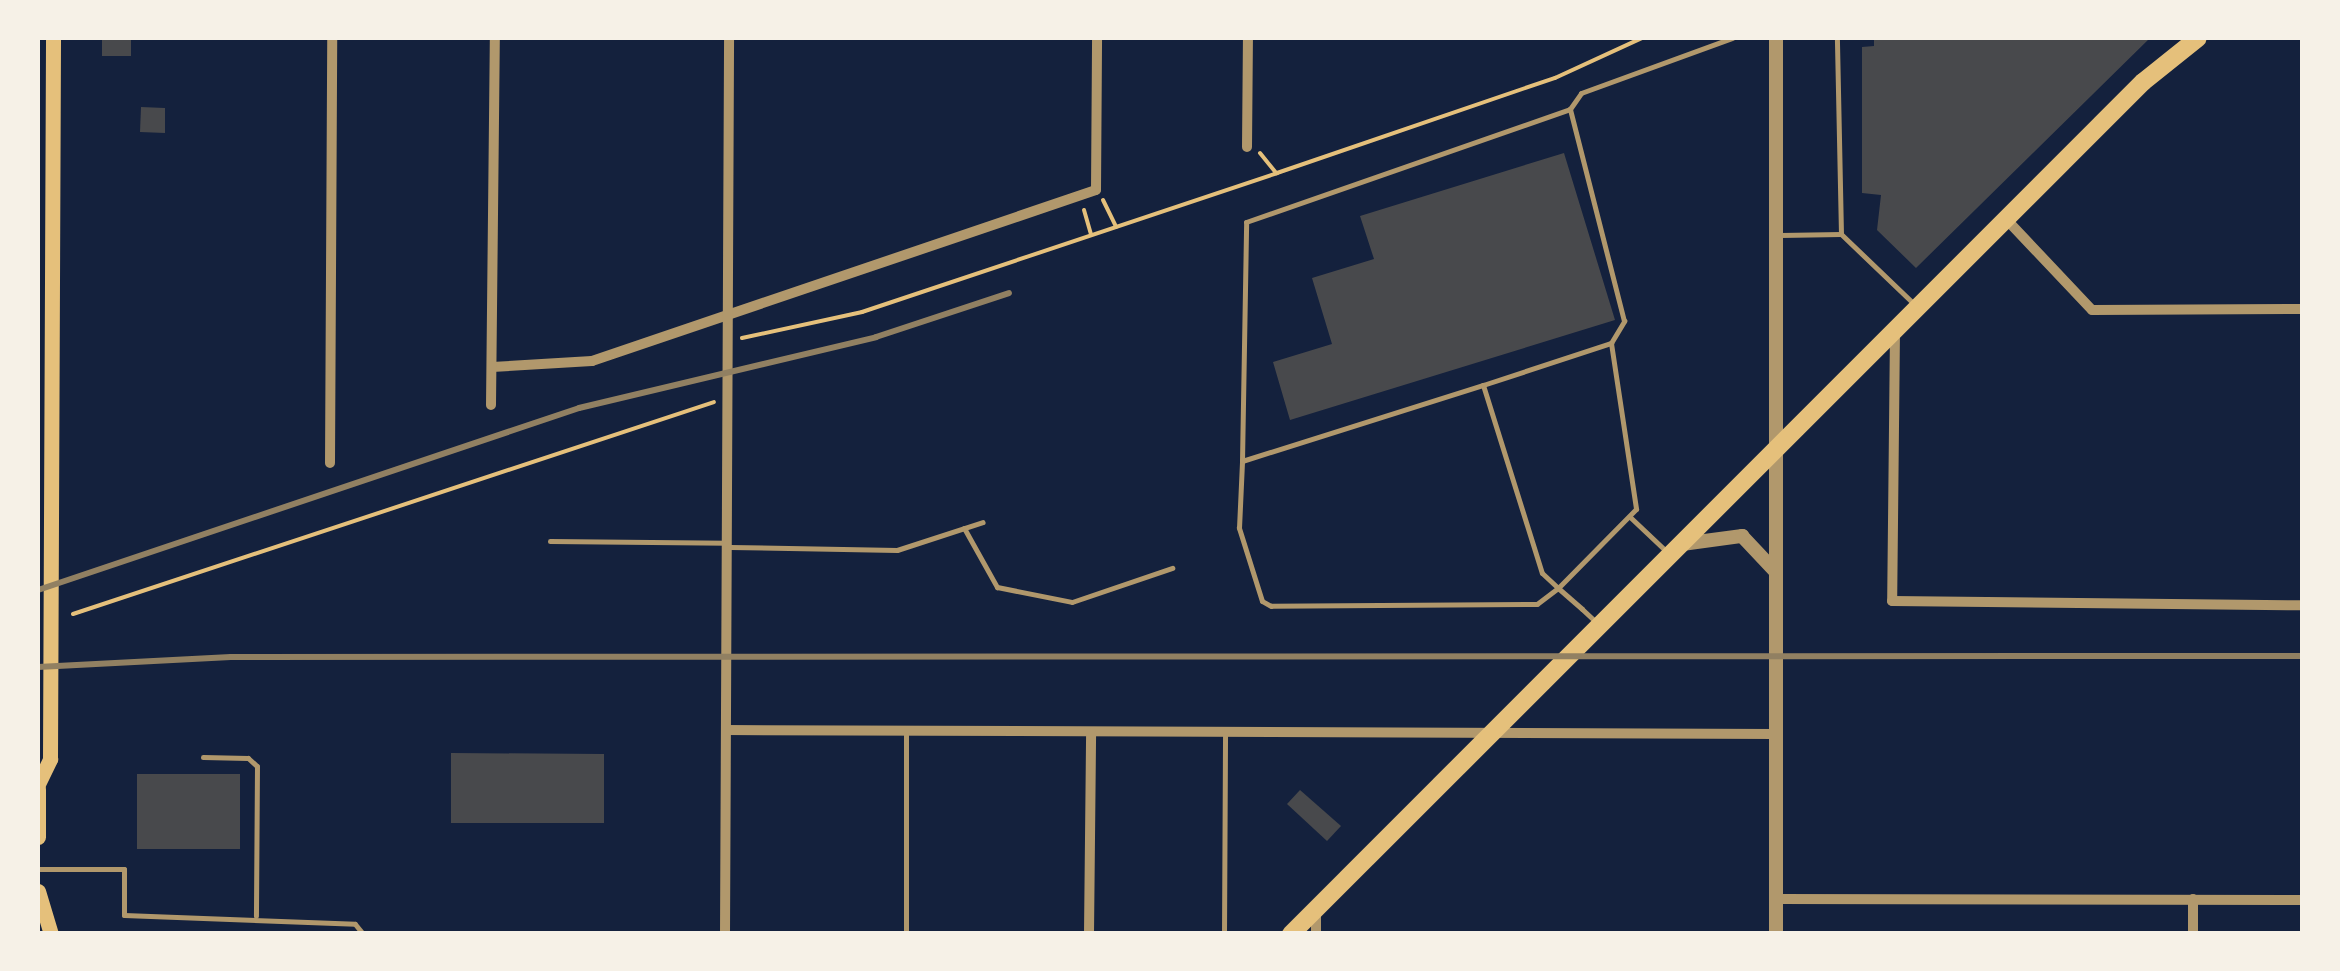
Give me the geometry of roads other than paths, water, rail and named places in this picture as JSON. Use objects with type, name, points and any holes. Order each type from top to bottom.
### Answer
[{"type":"main road","points":[[38,837],[38,791],[50,759],[44,558],[53,38]]},
{"type":"main road","points":[[1291,934],[2143,82],[2198,38]]},
{"type":"main road","points":[[38,890],[50,934]]},
{"type":"street","points":[[330,463],[332,38]]},
{"type":"street","points":[[492,405],[494,38]]},
{"type":"street","points":[[725,934],[729,38]]},
{"type":"street","points":[[492,367],[592,361],[1096,190],[1097,38]]},
{"type":"street","points":[[1247,147],[1248,38]]},
{"type":"street","points":[[1776,38],[1776,934]]},
{"type":"street","points":[[2006,219],[2092,310],[2302,310]]},
{"type":"street","points":[[1895,330],[1892,601],[2302,605]]},
{"type":"street","points":[[1676,550],[1742,536],[1776,572]]},
{"type":"street","points":[[726,730],[1776,734]]},
{"type":"street","points":[[1089,934],[1091,732]]},
{"type":"street","points":[[1776,899],[2302,900]]},
{"type":"street","points":[[2193,899],[2193,934]]},
{"type":"street","points":[[1316,908],[1316,934]]},
{"type":"lane","points":[[1570,109],[1624,321],[1611,343],[1636,506],[1630,516],[1537,604],[1266,605],[1239,528],[1246,222],[1570,109],[1581,93],[1732,38]]},
{"type":"lane","points":[[1837,38],[1841,234]]},
{"type":"lane","points":[[1775,234],[1841,234],[1918,307]]},
{"type":"lane","points":[[1242,461],[1611,343]]},
{"type":"lane","points":[[1483,385],[1542,573],[1600,626]]},
{"type":"lane","points":[[1630,516],[1676,550]]},
{"type":"lane","points":[[550,542],[897,550],[983,522]]},
{"type":"lane","points":[[964,528],[997,587],[1072,602],[1172,568]]},
{"type":"lane","points":[[906,732],[906,934]]},
{"type":"lane","points":[[1224,934],[1225,733]]},
{"type":"lane","points":[[203,757],[248,758],[256,766],[256,916]]},
{"type":"lane","points":[[38,869],[124,870],[124,915],[256,916],[355,924],[363,934]]},
{"type":"railway","points":[[38,590],[579,408],[876,337],[1009,293]]},
{"type":"railway","points":[[38,667],[231,657],[2302,656]]}]
